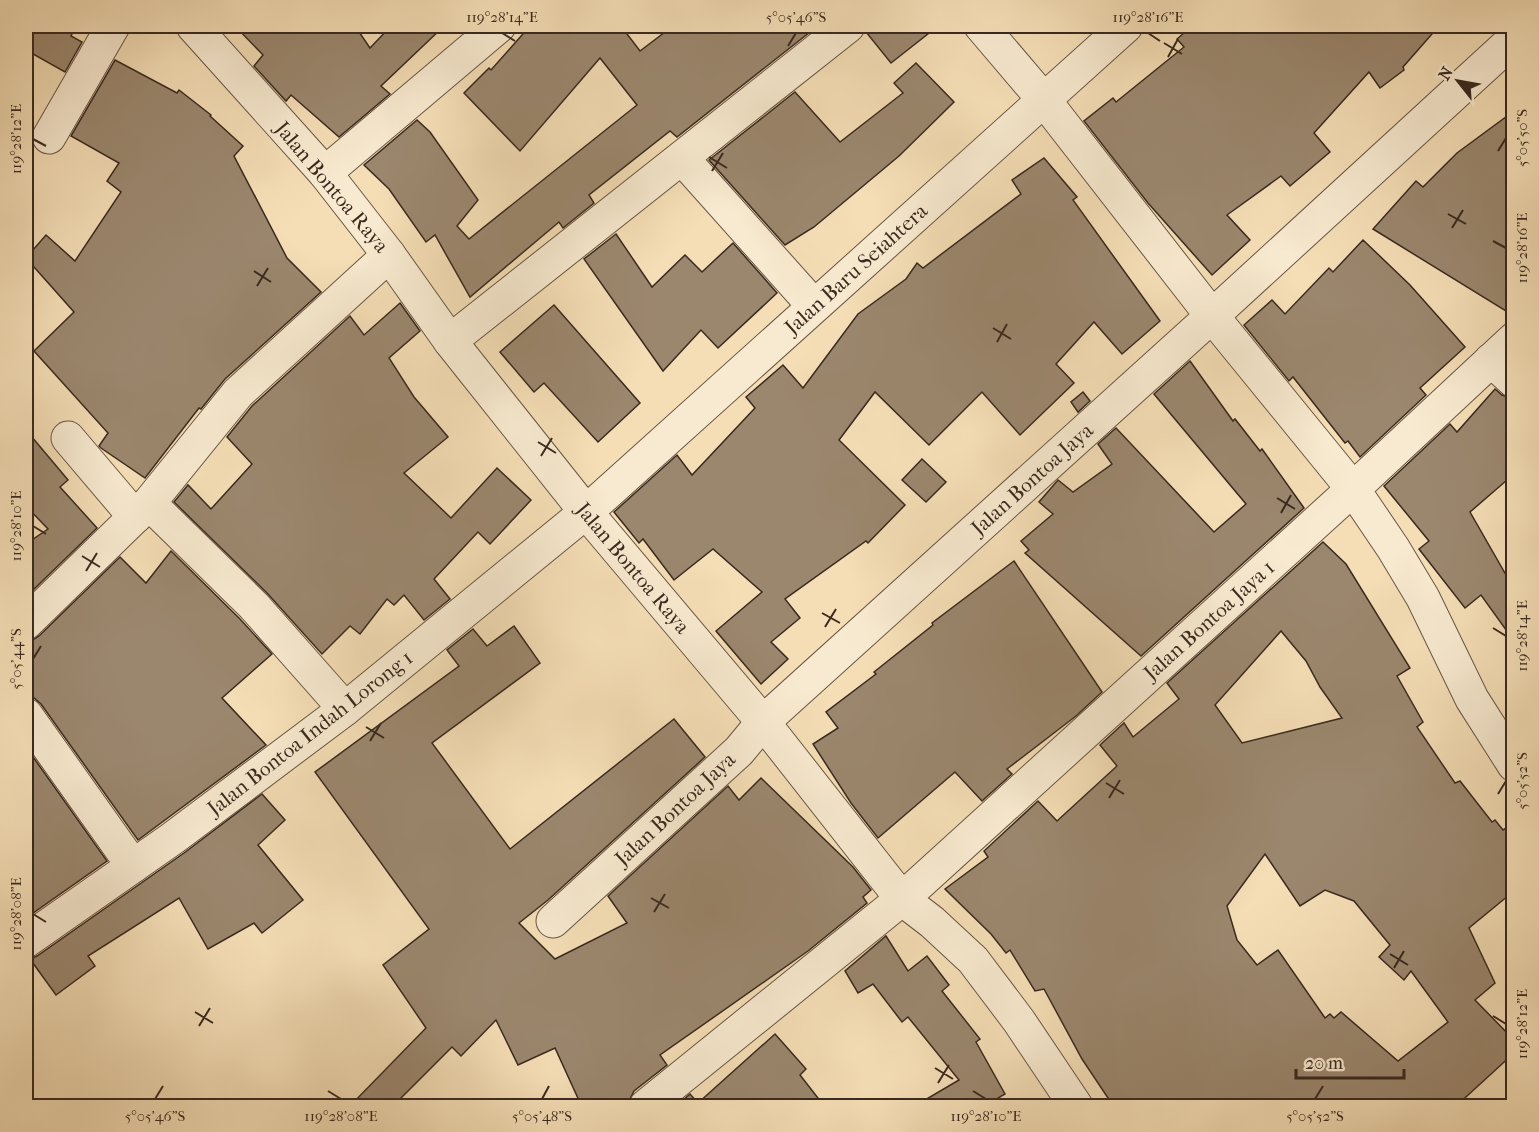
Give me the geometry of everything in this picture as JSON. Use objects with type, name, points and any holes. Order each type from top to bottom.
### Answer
[{"type":"street","points":[[49,137],[113,26]]},
{"type":"street","name":"Jalan Bontoa Raya","points":[[193,26],[325,173],[389,255],[450,341],[586,512],[763,722],[902,899],[932,922],[973,960],[1019,1021],[1076,1107]]},
{"type":"street","points":[[325,173],[499,26]]},
{"type":"street","points":[[450,341],[848,26]]},
{"type":"street","points":[[981,26],[1044,100],[1212,316],[1353,489],[1411,578],[1472,699],[1514,765]]},
{"type":"street","name":"Jalan Baru Seiahtera","points":[[586,512],[1126,26]]},
{"type":"street","name":"Jalan Bontoa Jaya","points":[[553,921],[739,751],[763,722],[1514,39]]},
{"type":"street","points":[[682,158],[814,306]]},
{"type":"street","points":[[26,623],[142,510],[238,393],[389,255]]},
{"type":"street","name":"Jalan Bontoa Jaya 1","points":[[646,1107],[902,899],[1353,489],[1506,360]]},
{"type":"street","points":[[68,438],[142,510],[254,606],[345,709]]},
{"type":"street","name":"Jalan Bontoa Indah Lorong 1","points":[[26,941],[173,838],[345,709],[586,512]]},
{"type":"street","points":[[26,715],[133,866]]},
{"type":"building","points":[[26,26],[76,26],[71,36],[82,42],[65,72],[26,50]]},
{"type":"building","points":[[235,26],[355,26],[370,48],[391,26],[444,26],[381,86],[390,94],[339,137],[291,95],[286,101],[254,66],[263,55]]},
{"type":"building","points":[[530,26],[628,26],[624,30],[640,51],[673,26],[803,26],[810,32],[677,137],[670,131],[589,195],[594,203],[563,228],[559,222],[470,297],[435,235],[426,242],[389,189],[364,165],[417,120],[430,132],[478,200],[457,226],[469,239],[637,105],[600,58],[520,151],[464,93],[489,68],[491,70]]},
{"type":"building","points":[[866,26],[938,26],[891,63],[866,32]]},
{"type":"building","points":[[1192,26],[1439,26],[1403,67],[1404,70],[1380,88],[1369,72],[1314,133],[1330,152],[1290,186],[1281,176],[1227,215],[1250,240],[1212,275],[1148,203],[1084,121],[1113,98],[1116,102],[1184,47],[1177,39]]},
{"type":"building","points":[[115,60],[177,93],[179,90],[211,115],[243,146],[234,156],[287,258],[321,292],[225,379],[201,409],[199,408],[145,478],[99,446],[108,433],[34,351],[74,312],[26,258],[46,235],[75,261],[121,192],[107,181],[119,163],[71,136]]},
{"type":"building","points":[[916,63],[954,102],[899,156],[814,227],[785,245],[709,160],[795,92],[840,142],[903,93],[894,83]]},
{"type":"building","points":[[1514,111],[1514,316],[1373,229],[1416,181],[1423,187],[1457,153]]},
{"type":"building","points":[[1044,158],[1077,197],[1073,200],[1160,321],[1122,354],[1094,322],[1056,364],[1074,383],[1020,435],[982,392],[929,445],[875,392],[839,440],[905,505],[868,543],[866,541],[785,599],[800,618],[771,642],[788,659],[761,684],[716,631],[762,592],[713,549],[674,580],[643,539],[639,543],[614,512],[677,455],[692,475],[755,408],[746,397],[783,365],[803,388],[858,314],[906,279],[917,263],[923,268],[1021,194],[1012,180]]},
{"type":"building","points":[[616,234],[652,287],[685,255],[702,272],[733,243],[777,293],[718,348],[701,330],[663,371],[584,259]]},
{"type":"building","points":[[1363,240],[1410,285],[1465,347],[1420,388],[1426,395],[1360,457],[1348,441],[1345,443],[1293,377],[1289,381],[1244,325],[1272,300],[1285,314],[1329,268],[1333,272]]},
{"type":"building","points":[[400,303],[420,331],[389,358],[414,397],[448,437],[404,473],[451,518],[497,468],[531,500],[490,544],[478,532],[434,579],[450,599],[424,620],[404,595],[394,605],[387,599],[360,634],[350,626],[322,654],[267,593],[174,502],[188,485],[211,509],[252,464],[227,437],[252,406],[350,316],[364,335]]},
{"type":"building","points":[[554,305],[640,403],[598,442],[544,383],[534,392],[500,352]]},
{"type":"building","points":[[1190,361],[1233,421],[1235,419],[1260,451],[1262,449],[1304,508],[1141,656],[1025,553],[1029,550],[1021,541],[1053,514],[1039,502],[1058,480],[1073,492],[1112,464],[1098,444],[1116,428],[1214,532],[1246,504],[1154,394]]},
{"type":"building","points":[[1495,389],[1502,395],[1514,399],[1514,474],[1470,512],[1514,589],[1514,641],[1481,595],[1465,608],[1419,549],[1429,541],[1384,486],[1450,424],[1457,432]]},
{"type":"building","points":[[1083,392],[1090,401],[1078,412],[1071,402]]},
{"type":"building","points":[[26,430],[68,480],[60,487],[97,528],[31,592],[26,582],[26,544],[48,529],[26,506]]},
{"type":"building","points":[[922,459],[946,482],[926,502],[902,480]]},
{"type":"building","points":[[1323,542],[1346,564],[1410,668],[1397,676],[1423,722],[1417,727],[1455,783],[1460,781],[1492,822],[1495,820],[1503,830],[1514,823],[1514,891],[1469,928],[1495,983],[1475,1000],[1514,1040],[1514,1053],[1455,1107],[1114,1107],[1082,1059],[1044,989],[1035,991],[1010,950],[1006,953],[991,934],[945,889],[988,857],[984,851],[1038,801],[1057,821],[1117,766],[1100,745],[1124,723],[1133,737],[1179,699],[1167,683]],"holes":[[[1281,631],[1306,661],[1320,687],[1342,718],[1242,743],[1215,705]],[[1265,854],[1300,906],[1325,890],[1354,901],[1390,945],[1379,957],[1404,980],[1411,971],[1448,1022],[1398,1061],[1341,1012],[1334,1018],[1330,1014],[1325,1018],[1278,950],[1257,965],[1237,940],[1227,906]]]},
{"type":"building","points":[[171,551],[272,654],[222,698],[266,745],[138,840],[41,704],[34,698],[26,696],[26,641],[39,636],[120,557],[146,583]]},
{"type":"building","points":[[1014,561],[1102,692],[1076,716],[1007,769],[1012,774],[982,801],[955,772],[878,838],[851,803],[813,744],[838,728],[826,712],[876,674],[874,672],[933,625],[932,623]]},
{"type":"building","points":[[514,626],[540,663],[432,743],[510,849],[674,719],[705,757],[548,900],[519,923],[555,959],[627,923],[608,896],[728,786],[739,800],[761,778],[853,867],[871,890],[863,897],[867,903],[808,951],[660,1055],[667,1065],[634,1091],[628,1103],[620,1107],[582,1107],[555,1048],[518,1065],[496,1020],[461,1056],[452,1047],[392,1107],[349,1107],[426,1028],[383,965],[429,929],[315,772],[459,666],[447,650],[473,629],[487,646]]},
{"type":"building","points":[[26,747],[107,861],[26,918]]},
{"type":"building","points":[[262,794],[285,820],[258,845],[303,900],[262,933],[254,923],[208,949],[179,898],[88,956],[95,966],[56,995],[30,959],[184,853]]},
{"type":"building","points":[[886,936],[908,971],[927,956],[949,985],[942,991],[980,1039],[976,1042],[1005,1094],[983,1107],[913,1107],[959,1080],[908,1017],[902,1022],[873,984],[858,993],[845,971]]},
{"type":"building","points":[[775,1034],[806,1069],[800,1075],[825,1107],[675,1107],[690,1094],[698,1103]]}]
